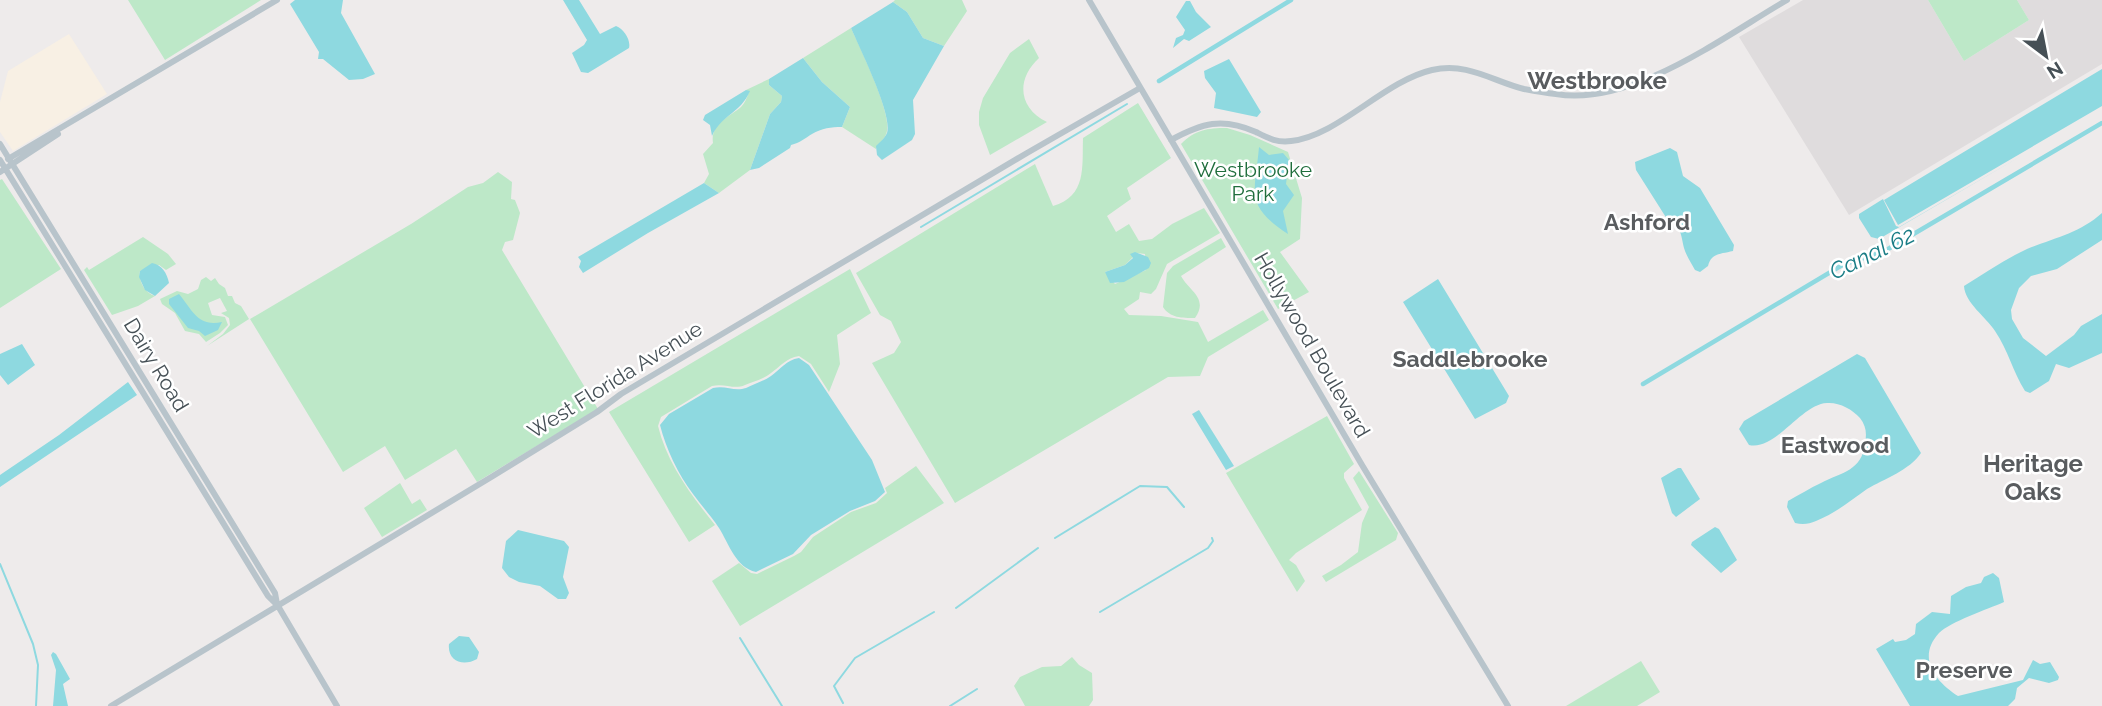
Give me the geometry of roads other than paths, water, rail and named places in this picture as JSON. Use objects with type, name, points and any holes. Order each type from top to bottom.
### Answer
[{"type":"street","points":[[1,165],[277,0]]},
{"type":"street","name":"Hollywood Boulevard","points":[[1089,0],[1362,465],[1508,706]]},
{"type":"street","points":[[1171,140],[1196,126],[1215,123],[1234,124],[1270,140],[1290,141],[1314,135],[1416,74],[1437,69],[1460,69],[1485,74],[1522,88],[1560,95],[1593,95],[1632,87],[1665,71],[1787,0]]},
{"type":"street","name":"West Florida Avenue","points":[[111,706],[597,412],[621,394],[1140,88]]},
{"type":"street","name":"Dairy Road","points":[[0,144],[269,583],[278,606]]},
{"type":"street","name":"Dairy Road","points":[[1,165],[209,504],[268,596],[278,606],[337,706]]},
{"type":"water","points":[[295,0],[343,0],[341,13],[375,74],[363,79],[349,80],[323,59],[318,59],[319,52],[290,4]]},
{"type":"water","points":[[563,0],[579,0],[600,34],[619,27],[628,38],[629,48],[588,73],[581,72],[572,53],[587,40]]},
{"type":"water","points":[[1186,1],[1190,1],[1196,12],[1211,27],[1189,41],[1184,39],[1173,48],[1176,38],[1183,35],[1185,30],[1176,17]]},
{"type":"water","points":[[893,2],[907,12],[923,38],[944,46],[913,100],[915,134],[912,140],[882,160],[877,155],[876,146],[887,133],[888,124],[874,81],[851,28]]},
{"type":"water","points":[[803,58],[822,82],[850,107],[842,127],[816,132],[791,145],[759,168],[750,170],[770,114],[781,102],[782,96],[769,85],[769,79]]},
{"type":"water","points":[[1229,59],[1261,112],[1257,117],[1214,108],[1216,93],[1205,78],[1204,71]]},
{"type":"water","points":[[2102,69],[2102,106],[1898,225],[1884,200]]},
{"type":"water","points":[[746,90],[750,91],[746,99],[721,123],[712,136],[710,125],[703,120],[705,115]]},
{"type":"water","points":[[1259,147],[1269,155],[1283,153],[1289,160],[1286,184],[1294,195],[1283,211],[1288,234],[1264,215],[1258,206],[1255,187]]},
{"type":"water","points":[[1670,148],[1677,152],[1683,176],[1700,188],[1734,245],[1733,251],[1714,256],[1700,272],[1695,270],[1687,256],[1678,227],[1667,219],[1636,170],[1635,162]]},
{"type":"water","points":[[2023,155],[1879,239],[1871,237],[1859,218],[1859,214],[1883,199],[1896,226],[1899,227]]},
{"type":"water","points":[[704,183],[719,193],[583,273],[578,257]]},
{"type":"water","points":[[2102,213],[2102,240],[2057,269],[2031,276],[2019,288],[2011,310],[2012,319],[2023,338],[2046,356],[2074,335],[2081,326],[2102,314],[2102,353],[2069,368],[2056,364],[2049,381],[2030,393],[2025,391],[2000,338],[1972,304],[1964,286],[2019,253],[2076,230]]},
{"type":"water","points":[[1135,252],[1148,257],[1151,263],[1149,268],[1124,282],[1110,283],[1105,272],[1125,265],[1133,258],[1130,254]]},
{"type":"water","points":[[152,263],[164,270],[169,283],[155,296],[145,290],[139,277],[140,271]]},
{"type":"water","points":[[1438,279],[1509,396],[1506,403],[1475,419],[1403,302]]},
{"type":"water","points":[[179,294],[192,312],[202,320],[222,322],[218,330],[205,336],[188,328],[169,304],[169,299]]},
{"type":"water","points":[[22,344],[35,365],[8,385],[0,375],[0,354]]},
{"type":"water","points":[[1857,354],[1865,358],[1921,453],[1904,469],[1867,489],[1830,514],[1811,523],[1795,523],[1787,507],[1788,501],[1850,469],[1860,460],[1866,436],[1862,421],[1845,407],[1827,403],[1817,405],[1779,435],[1759,445],[1749,445],[1739,429],[1744,421]]},
{"type":"water","points":[[799,358],[809,365],[872,460],[885,492],[875,501],[850,511],[811,535],[793,554],[756,572],[738,561],[719,528],[688,486],[669,452],[660,425],[669,414],[713,388],[746,388],[768,378],[787,363]]},
{"type":"water","points":[[128,382],[137,395],[0,487],[0,475],[59,435]]},
{"type":"water","points":[[1199,410],[1234,466],[1226,470],[1192,414]]},
{"type":"water","points":[[1681,468],[1700,499],[1676,517],[1672,513],[1661,478]]},
{"type":"water","points":[[1715,527],[1719,529],[1737,560],[1721,573],[1691,545]]},
{"type":"water","points":[[518,530],[564,541],[569,547],[563,577],[569,593],[566,599],[558,599],[540,586],[519,582],[509,577],[502,568],[506,541]]},
{"type":"water","points":[[1993,573],[1999,578],[2004,602],[1960,620],[1939,633],[1929,651],[1929,660],[1936,677],[1958,696],[2023,680],[2033,660],[2040,664],[2050,662],[2059,677],[2058,680],[2049,683],[2029,678],[2017,688],[2015,699],[2008,706],[1910,706],[1876,649],[1893,639],[1895,642],[1906,640],[1915,634],[1916,624],[1932,612],[1950,614],[1951,596],[1966,587],[1981,583],[1984,577]]},
{"type":"water","points":[[459,636],[469,637],[479,652],[477,659],[461,662],[453,658],[449,644]]},
{"type":"water","points":[[53,652],[70,679],[63,684],[68,706],[53,706],[56,670],[51,655]]},
{"type":"waterway","points":[[1159,81],[1291,0]]},
{"type":"waterway","points":[[921,227],[1127,104]]},
{"type":"waterway","name":"Canal 62","points":[[1643,384],[1844,264],[1883,252],[2102,123]]},
{"type":"waterway","points":[[1055,538],[1140,486],[1167,487],[1184,507]]},
{"type":"waterway","points":[[1100,612],[1208,548],[1212,538]]},
{"type":"waterway","points":[[956,608],[1038,548]]},
{"type":"waterway","points":[[0,564],[33,644],[38,665],[36,706]]},
{"type":"waterway","points":[[843,703],[834,686],[855,658],[934,612]]},
{"type":"waterway","points":[[740,638],[782,706]]},
{"type":"waterway","points":[[950,706],[977,689]]},
{"type":"district","name":"Westbrooke","points":[[1597,81]]},
{"type":"district","name":"Ashford","points":[[1647,222]]},
{"type":"district","name":"Saddlebrooke","points":[[1470,359]]},
{"type":"district","name":"Eastwood","points":[[1835,445]]},
{"type":"district","name":"Heritage Oaks","points":[[2033,478]]},
{"type":"district","name":"Preserve","points":[[1964,670]]},
{"type":"park label","name":"Westbrooke Park","points":[[1253,182]]}]
